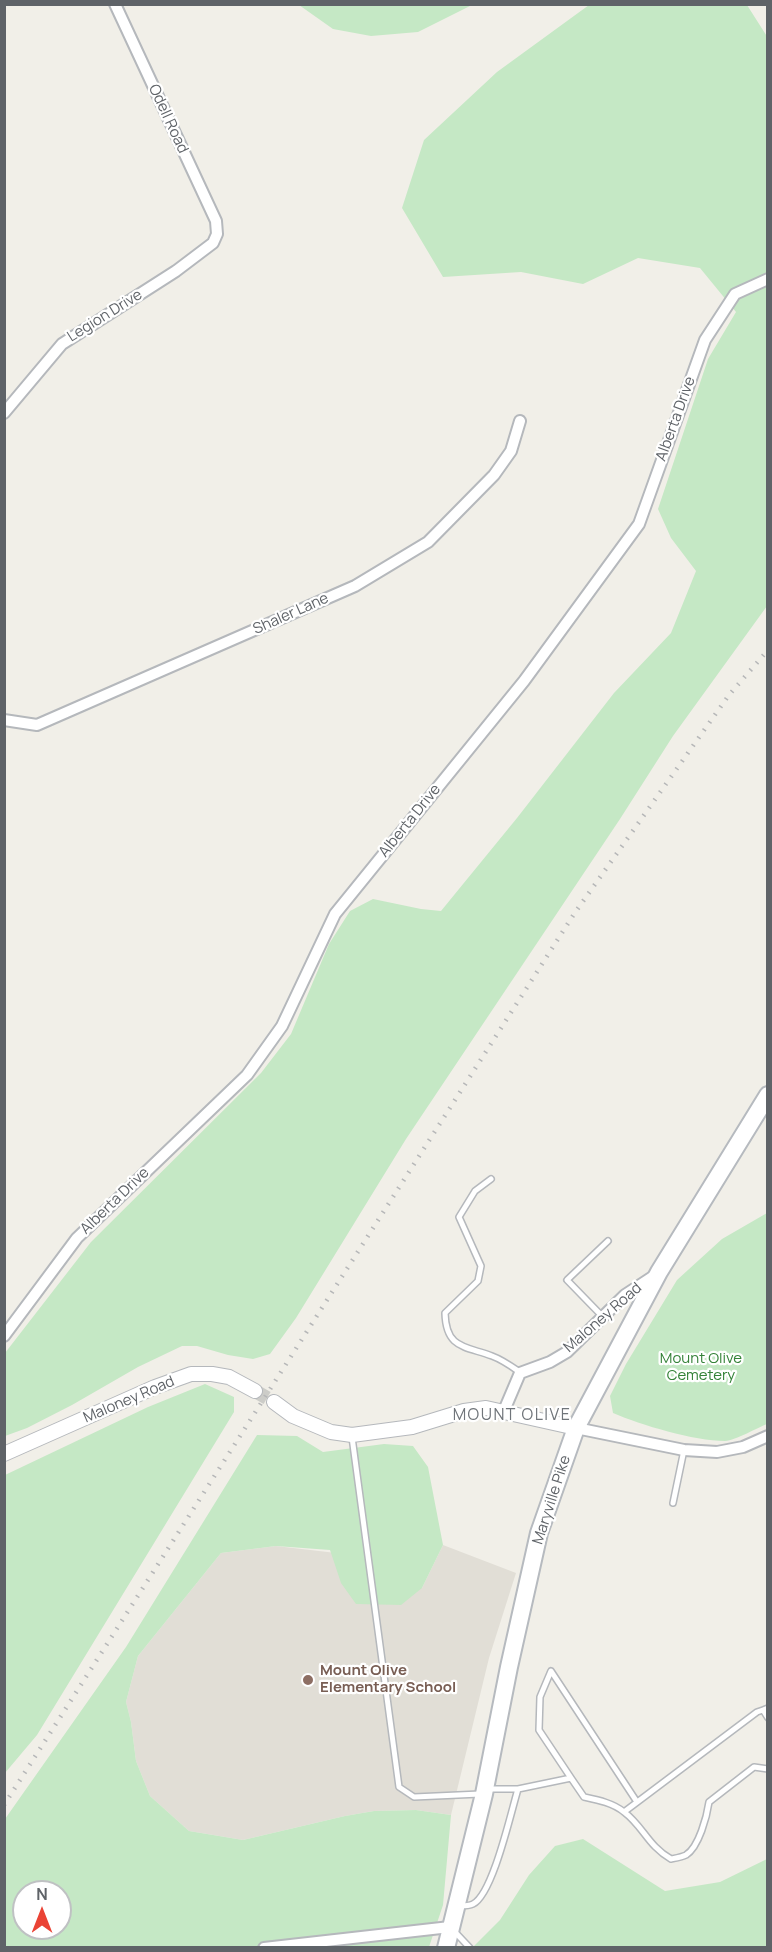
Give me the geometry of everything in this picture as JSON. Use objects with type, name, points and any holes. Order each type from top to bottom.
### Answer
[{"type":"main road","name":"Maryville Pike","points":[[446,1947],[485,1791],[509,1667],[539,1533],[576,1428],[659,1272],[768,1095]]},
{"type":"street","name":"Odell Road","points":[[115,4],[216,221],[218,234]]},
{"type":"street","name":"Legion Drive","points":[[4,413],[62,344],[176,271],[213,243],[218,234]]},
{"type":"street","name":"Alberta Drive","points":[[4,1336],[77,1238],[247,1075],[282,1026],[335,914],[524,681],[639,524],[705,340],[735,294],[768,279]]},
{"type":"street","name":"Shaler Lane","points":[[4,720],[37,725],[355,586],[428,542],[437,534],[494,475],[511,451],[520,421]]},
{"type":"street","name":"Maloney Road","points":[[521,1373],[550,1362],[567,1352],[625,1295],[659,1272]]},
{"type":"street","points":[[503,1413],[521,1373]]},
{"type":"street","name":"Maloney Road","points":[[4,1454],[155,1387],[191,1374],[229,1377],[255,1391]]},
{"type":"street","points":[[274,1402],[293,1416],[331,1432],[352,1435],[412,1427],[464,1411],[486,1408],[684,1450],[717,1452],[743,1447],[768,1436]]},
{"type":"street","points":[[264,1947],[450,1927]]},
{"type":"lane","points":[[491,1179],[475,1191],[459,1217],[481,1266],[478,1281],[445,1313],[446,1324],[453,1340],[462,1348],[506,1362],[521,1373]]},
{"type":"lane","points":[[603,1318],[567,1280],[608,1241]]},
{"type":"lane","points":[[352,1435],[399,1787],[414,1797],[518,1789],[571,1778]]},
{"type":"lane","points":[[673,1503],[684,1450]]},
{"type":"lane","points":[[637,1802],[551,1671],[540,1697],[539,1730],[584,1797],[602,1801],[624,1812],[659,1852],[671,1859],[687,1854],[696,1841],[707,1816],[709,1802],[754,1767],[768,1769]]},
{"type":"lane","points":[[624,1812],[756,1712],[765,1709],[768,1718]]},
{"type":"lane","points":[[456,1906],[472,1905],[481,1898],[493,1873],[518,1789]]},
{"type":"lane","points":[[450,1927],[470,1947]]},
{"type":"shaded area","name":"Mount Olive Elementary School","points":[[443,1545],[516,1573],[489,1658],[451,1815],[416,1810],[374,1811],[243,1840],[189,1831],[150,1796],[136,1761],[126,1702],[138,1656],[221,1553],[276,1546],[336,1553],[422,1588]]},
{"type":"green space","points":[[299,5],[472,5],[418,32],[371,36],[333,29]]},
{"type":"green space","points":[[589,5],[747,5],[768,38],[767,606],[673,736],[406,1139],[296,1318],[270,1354],[253,1359],[197,1346],[182,1346],[138,1367],[27,1428],[5,1436],[5,1353],[91,1242],[261,1073],[291,1034],[329,944],[350,911],[373,899],[441,911],[614,693],[671,633],[696,571],[671,538],[658,509],[708,359],[736,312],[700,268],[638,258],[583,284],[521,272],[443,277],[402,208],[424,140],[497,72]]},
{"type":"green space","name":"Mount Olive Cemetery","points":[[767,1213],[767,1424],[725,1441],[668,1432],[613,1413],[610,1396],[626,1364],[677,1280],[722,1239]]},
{"type":"green space","points":[[205,1384],[234,1397],[234,1412],[37,1735],[5,1773],[5,1475],[148,1407]]},
{"type":"green space","points":[[257,1435],[297,1436],[323,1452],[384,1444],[413,1446],[428,1467],[443,1545],[422,1588],[401,1605],[356,1604],[341,1583],[330,1550],[276,1546],[221,1553],[138,1656],[126,1702],[136,1761],[150,1796],[189,1831],[243,1840],[374,1811],[416,1810],[451,1815],[443,1905],[429,1947],[5,1948],[5,1819],[126,1647]]},
{"type":"green space","points":[[583,1839],[665,1891],[720,1882],[767,1859],[767,1947],[473,1947],[500,1920],[529,1875],[555,1846]]},
{"type":"tunnel","points":[[255,1391],[274,1402]]},
{"type":"railway","points":[[4,1805],[574,914],[729,695],[768,650]]},
{"type":"place","name":"Mount Olive Elementary School","points":[[308,1680]]},
{"type":"district","name":"MOUNT OLIVE","points":[[512,1416]]}]
